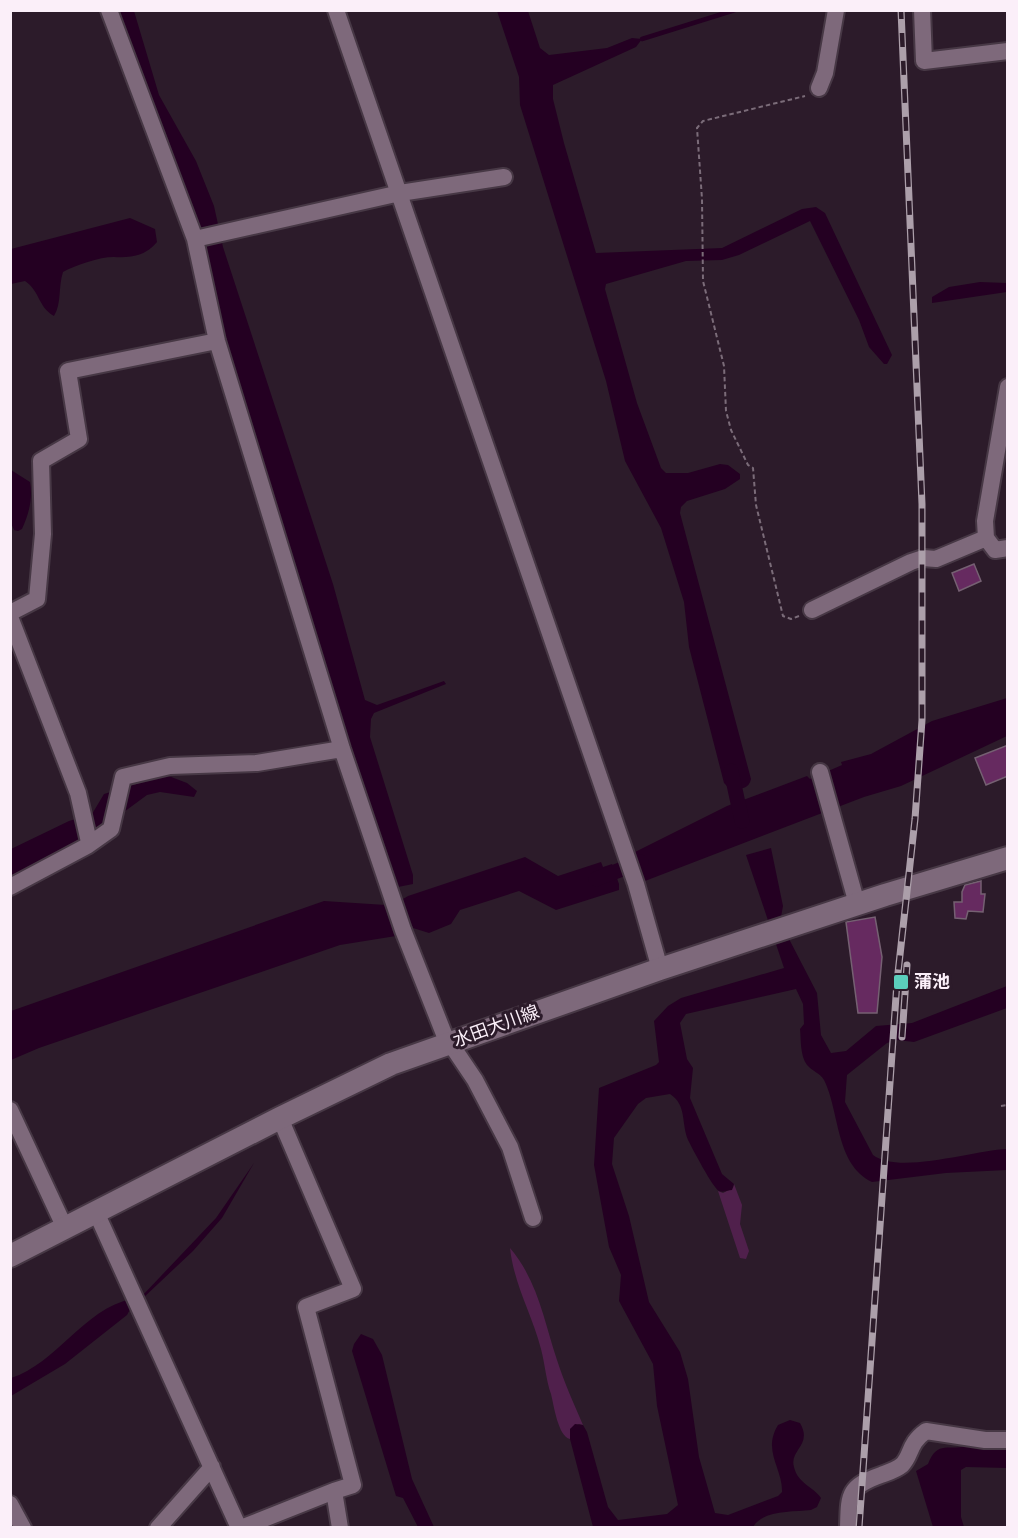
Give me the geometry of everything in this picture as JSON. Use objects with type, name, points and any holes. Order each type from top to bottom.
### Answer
[{"type":"main road","name":"水田大川線","points":[[10,1257],[280,1118],[391,1064],[660,969],[857,904],[1008,858]]},
{"type":"street","points":[[109,10],[195,239],[217,341],[342,749],[403,930],[448,1043],[475,1080],[506,1138],[533,1218]]},
{"type":"street","points":[[336,10],[622,842],[660,969]]},
{"type":"street","points":[[819,88],[825,73],[836,10]]},
{"type":"street","points":[[921,10],[924,61],[1008,51]]},
{"type":"street","points":[[195,239],[400,193],[504,177]]},
{"type":"street","points":[[89,842],[78,793],[10,615],[38,599],[43,534],[41,460],[79,439],[68,370],[217,341]]},
{"type":"street","points":[[1008,387],[1001,469],[985,521],[986,538],[995,550],[1008,548]]},
{"type":"street","points":[[812,610],[911,562],[936,559],[986,538]]},
{"type":"street","points":[[10,887],[87,846],[89,842],[111,829],[123,777],[170,766],[257,763],[342,749]]},
{"type":"street","points":[[820,772],[857,904]]},
{"type":"street","points":[[10,1110],[65,1228]]},
{"type":"street","points":[[96,1212],[240,1527],[353,1485],[306,1307],[353,1289],[280,1118]]},
{"type":"street","points":[[848,1527],[849,1495],[854,1488],[861,1482],[897,1469],[905,1462],[914,1440],[926,1431],[985,1440],[1008,1440]]},
{"type":"street","points":[[158,1527],[212,1467]]},
{"type":"street","points":[[334,1491],[340,1527]]},
{"type":"street","points":[[10,1504],[22,1527]]},
{"type":"path","points":[[812,610],[791,619],[783,616],[756,505],[753,468],[748,465],[731,430],[726,411],[724,366],[703,281],[702,199],[697,128],[703,121],[760,110],[808,95],[819,88]]},
{"type":"path","points":[[1001,1106],[1008,1105]]},
{"type":"shaded area","points":[[112,11],[134,11],[159,95],[196,161],[214,206],[223,247],[333,584],[365,700],[377,705],[444,681],[446,684],[374,713],[371,719],[370,737],[413,875],[413,884],[398,887],[321,663],[197,259]]},
{"type":"shaded area","points":[[497,11],[528,11],[540,48],[549,55],[607,48],[632,38],[642,39],[636,47],[553,85],[553,99],[564,143],[596,253],[722,248],[802,209],[816,207],[825,213],[892,355],[887,364],[884,364],[869,347],[859,320],[810,221],[739,255],[722,260],[686,261],[606,284],[605,289],[637,403],[661,468],[666,473],[688,473],[720,464],[728,465],[740,474],[740,479],[725,489],[687,501],[681,507],[680,513],[751,779],[750,783],[743,788],[730,789],[724,783],[689,647],[684,602],[661,528],[625,461],[606,381],[520,105],[519,77]]},
{"type":"shaded area","points":[[130,218],[155,229],[157,242],[153,247],[137,255],[108,257],[81,264],[63,272],[58,306],[54,316],[45,308],[34,289],[25,281],[11,284],[11,249]]},
{"type":"shaded area","points":[[980,282],[1007,283],[1007,292],[932,303],[932,297],[949,287]]},
{"type":"shaded area","points":[[11,470],[30,482],[31,488],[28,512],[22,529],[18,531],[14,530],[11,523]]},
{"type":"shaded area","points":[[1007,698],[1007,736],[901,786],[864,797],[645,881],[640,878],[635,852],[727,806],[807,776],[810,779],[842,765],[841,762],[871,754],[932,721]]},
{"type":"shaded area","points":[[166,775],[187,783],[197,791],[194,797],[160,792],[147,795],[94,834],[11,880],[11,849],[69,821],[92,814],[104,794]]},
{"type":"shaded area","points":[[771,848],[783,906],[781,917],[788,937],[817,993],[821,1035],[831,1053],[846,1051],[876,1026],[912,1023],[1007,986],[1007,1008],[914,1042],[897,1040],[887,1043],[847,1075],[845,1102],[873,1155],[885,1161],[918,1162],[1007,1149],[1007,1170],[946,1173],[872,1182],[860,1174],[851,1163],[845,1150],[824,1080],[807,1065],[803,1057],[800,1029],[804,1024],[803,1004],[796,989],[686,1014],[680,1023],[687,1059],[693,1068],[690,1098],[722,1174],[734,1184],[732,1190],[722,1192],[712,1183],[688,1140],[681,1109],[675,1098],[670,1094],[646,1098],[638,1104],[614,1138],[612,1164],[629,1216],[649,1302],[680,1352],[688,1379],[699,1457],[715,1513],[728,1515],[778,1496],[782,1492],[772,1443],[778,1425],[790,1420],[800,1423],[804,1437],[793,1461],[796,1473],[821,1498],[817,1507],[811,1510],[764,1517],[753,1527],[593,1527],[570,1439],[570,1429],[575,1424],[583,1425],[587,1432],[608,1507],[618,1520],[667,1514],[678,1505],[657,1406],[653,1364],[619,1301],[621,1275],[609,1247],[594,1165],[599,1088],[659,1062],[654,1021],[668,1006],[681,998],[784,968],[746,855]]},
{"type":"shaded area","points":[[525,857],[558,876],[601,862],[603,867],[612,864],[619,890],[556,910],[519,891],[460,910],[451,924],[429,933],[413,928],[411,924],[394,929],[396,936],[340,945],[39,1048],[11,1060],[11,1011],[324,901],[386,905],[389,910],[404,903],[403,899],[408,896]]},
{"type":"shaded area","points":[[254,1163],[222,1218],[193,1251],[141,1300],[142,1296],[216,1218]]},
{"type":"shaded area","points":[[734,1184],[742,1205],[740,1224],[749,1251],[746,1259],[740,1258],[718,1191],[723,1193],[733,1188]]},
{"type":"shaded area","points":[[510,1248],[520,1261],[534,1288],[560,1368],[583,1425],[579,1424],[570,1429],[570,1439],[562,1432],[557,1420],[541,1349],[515,1274]]},
{"type":"shaded area","points":[[131,1299],[133,1304],[127,1315],[65,1364],[11,1396],[11,1378],[42,1361],[99,1314]]},
{"type":"shaded area","points":[[361,1334],[373,1339],[382,1355],[412,1479],[434,1527],[418,1527],[403,1498],[396,1496],[352,1351]]},
{"type":"shaded area","points":[[971,1445],[1007,1450],[1007,1468],[966,1467],[961,1470],[961,1517],[964,1527],[933,1527],[916,1471],[928,1464],[936,1451],[940,1449]]},
{"type":"building","points":[[974,564],[981,581],[959,591],[952,573]]},
{"type":"building","points":[[1008,745],[1008,776],[986,785],[975,758]]},
{"type":"building","points":[[981,881],[981,894],[985,894],[983,912],[968,911],[966,919],[955,918],[954,902],[962,902],[965,885]]},
{"type":"building","points":[[875,917],[882,957],[877,1013],[858,1013],[846,922]]},
{"type":"waterway","points":[[642,39],[735,10]]},
{"type":"waterway","points":[[731,771],[742,821]]},
{"type":"waterway","points":[[596,879],[641,862]]},
{"type":"railway","points":[[859,1528],[897,982],[915,819],[922,720],[922,504],[901,10]]},
{"type":"railway","points":[[902,1037],[907,965]]},
{"type":"place","name":"蒲池","points":[[901,982]]}]
